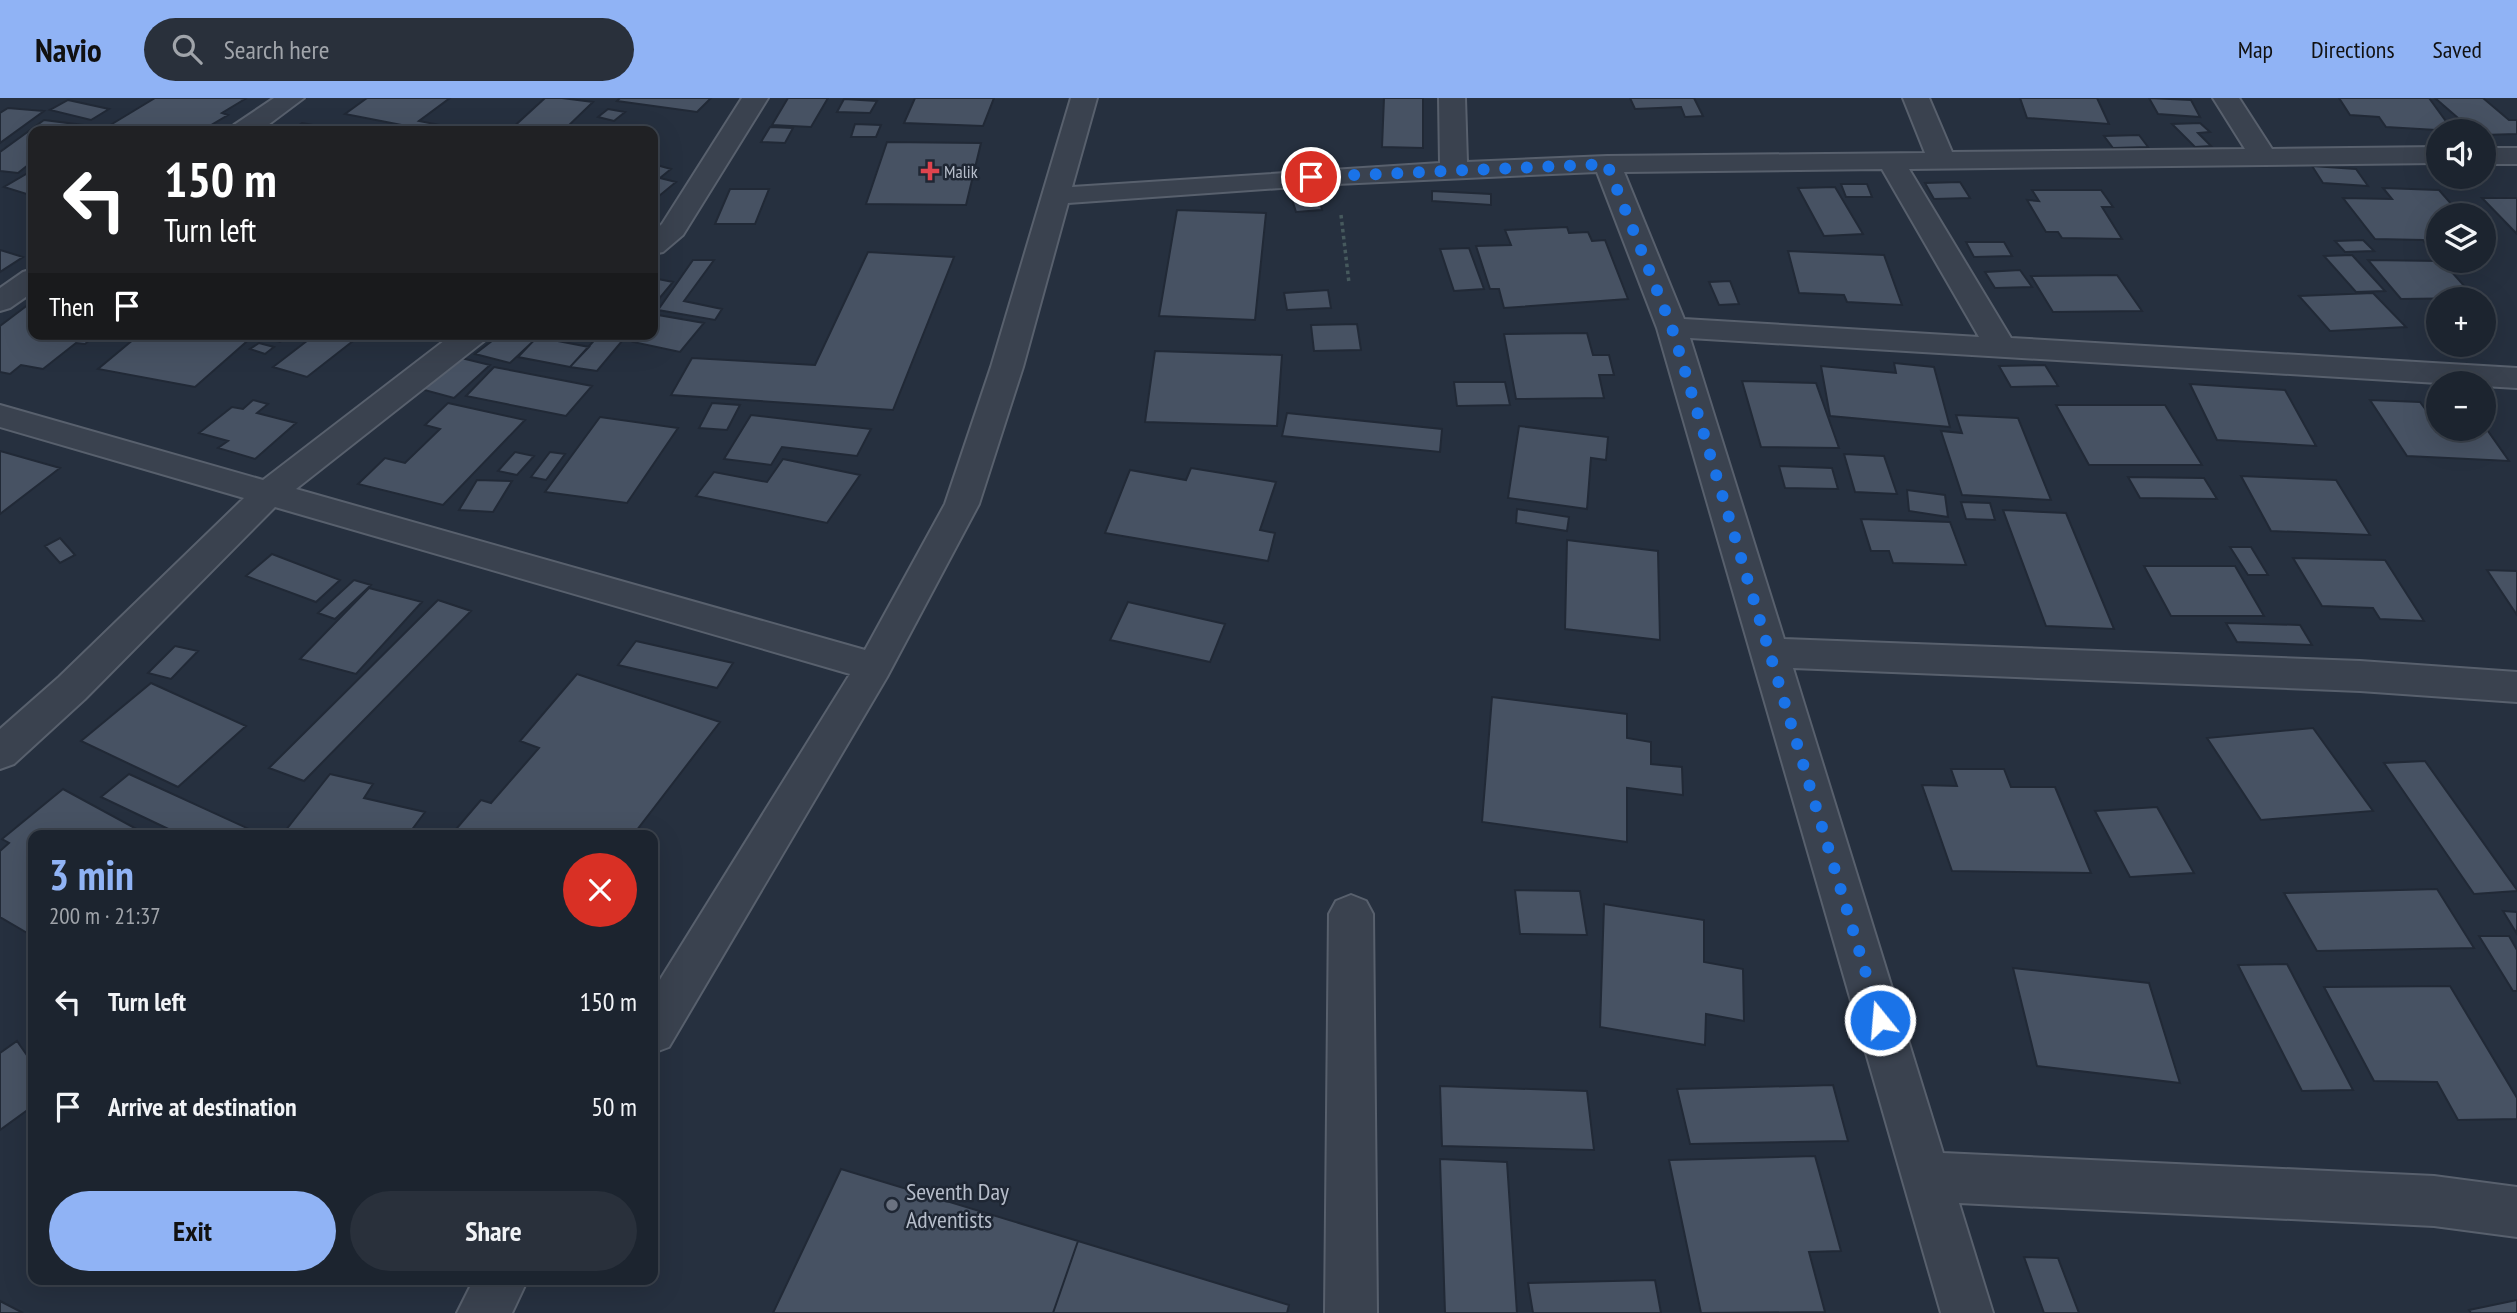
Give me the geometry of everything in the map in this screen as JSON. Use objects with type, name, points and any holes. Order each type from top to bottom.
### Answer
[{"type":"street","points":[[250,126],[291,98]]},
{"type":"street","points":[[658,242],[673,229],[755,98]]},
{"type":"street","points":[[658,1024],[874,667],[962,504],[1007,367],[1084,98]]},
{"type":"street","points":[[1452,98],[1454,170]]},
{"type":"street","points":[[1916,98],[1942,161]]},
{"type":"street","points":[[2226,98],[2263,156]]},
{"type":"street","points":[[1056,195],[1337,176],[1607,164],[2426,155]]},
{"type":"street","points":[[2496,156],[2517,156]]},
{"type":"street","points":[[1891,161],[2002,349]]},
{"type":"street","points":[[1607,164],[1672,328],[1966,1313]]},
{"type":"street","points":[[0,302],[28,282]]},
{"type":"street","points":[[1672,328],[2517,377]]},
{"type":"street","points":[[0,753],[72,688],[270,492],[465,340]]},
{"type":"street","points":[[0,416],[874,667]]},
{"type":"street","points":[[1769,653],[2360,676],[2517,687]]},
{"type":"street","points":[[1350,914],[1351,1313]]},
{"type":"street","points":[[1927,1177],[2434,1201],[2517,1212]]},
{"type":"street","points":[[482,1313],[499,1285]]},
{"type":"path","points":[[1337,176],[1349,283]]},
{"type":"building","points":[[155,98],[245,99],[222,113],[228,115],[209,126],[112,124]]},
{"type":"building","points":[[367,98],[450,98],[419,121],[445,126],[401,126],[345,114]]},
{"type":"building","points":[[545,98],[593,102],[568,126],[514,126]]},
{"type":"building","points":[[620,98],[711,98],[697,112],[617,101]]},
{"type":"building","points":[[788,98],[828,98],[811,127],[772,125]]},
{"type":"building","points":[[915,98],[994,98],[983,126],[904,123]]},
{"type":"building","points":[[1384,98],[1423,98],[1423,148],[1382,147]]},
{"type":"building","points":[[1630,98],[1694,98],[1703,116],[1685,117],[1681,107],[1635,109]]},
{"type":"building","points":[[2020,98],[2097,98],[2109,124],[2027,118]]},
{"type":"building","points":[[2149,98],[2191,100],[2200,117],[2158,114]]},
{"type":"building","points":[[2339,98],[2429,98],[2444,119],[2426,119],[2426,129],[2386,127],[2379,117],[2350,115]]},
{"type":"building","points":[[2435,98],[2483,98],[2509,120],[2517,120],[2517,134],[2496,135],[2496,119],[2459,119]]},
{"type":"building","points":[[844,99],[877,101],[870,113],[837,112]]},
{"type":"building","points":[[68,100],[109,109],[91,120],[50,110]]},
{"type":"building","points":[[8,108],[44,111],[0,143],[0,113]]},
{"type":"building","points":[[608,109],[625,112],[614,121],[598,117]]},
{"type":"building","points":[[44,120],[83,125],[82,126],[36,126]]},
{"type":"building","points":[[302,123],[318,126],[298,126]]},
{"type":"building","points":[[2200,123],[2210,132],[2198,133],[2211,146],[2195,147],[2172,124]]},
{"type":"building","points":[[855,124],[881,125],[876,137],[851,137]]},
{"type":"building","points":[[770,127],[793,128],[785,143],[761,142]]},
{"type":"building","points":[[28,132],[28,165],[18,173],[0,171],[0,152]]},
{"type":"building","points":[[2139,135],[2148,147],[2113,148],[2104,136]]},
{"type":"building","points":[[887,142],[981,143],[966,205],[866,204]]},
{"type":"building","points":[[658,165],[671,169],[660,178],[676,182],[658,197]]},
{"type":"building","points":[[2312,166],[2356,169],[2368,186],[2323,183]]},
{"type":"building","points":[[28,173],[28,194],[4,187]]},
{"type":"building","points":[[1960,182],[1970,198],[1934,199],[1925,183]]},
{"type":"building","points":[[1841,184],[1867,184],[1872,197],[1846,197]]},
{"type":"building","points":[[1835,187],[1863,234],[1824,236],[1798,188]]},
{"type":"building","points":[[2383,188],[2439,190],[2450,203],[2426,203],[2426,244],[2423,240],[2375,239],[2343,198],[2392,199]]},
{"type":"building","points":[[730,189],[769,189],[755,224],[715,224]]},
{"type":"building","points":[[2032,190],[2101,190],[2113,207],[2102,207],[2122,239],[2062,238],[2058,232],[2046,232],[2027,200],[2039,201]]},
{"type":"building","points":[[1432,191],[1491,194],[1491,205],[1432,201]]},
{"type":"building","points":[[1318,193],[1322,210],[1296,212],[1291,196]]},
{"type":"building","points":[[2482,198],[2517,198],[2517,234],[2496,212],[2496,203],[2487,203]]},
{"type":"building","points":[[1177,210],[1266,213],[1255,320],[1159,316]]},
{"type":"building","points":[[1567,227],[1569,233],[1588,232],[1592,241],[1605,240],[1628,299],[1504,308],[1499,289],[1490,289],[1476,246],[1511,245],[1505,230]]},
{"type":"building","points":[[2363,240],[2374,251],[2345,252],[2335,241]]},
{"type":"building","points":[[1966,242],[2004,242],[2012,256],[1974,257]]},
{"type":"building","points":[[1469,248],[1484,289],[1454,291],[1440,249]]},
{"type":"building","points":[[0,250],[23,257],[0,272]]},
{"type":"building","points":[[1788,251],[1884,255],[1902,305],[1847,302],[1844,295],[1799,293]]},
{"type":"building","points":[[868,252],[954,257],[893,410],[671,395],[692,358],[815,365]]},
{"type":"building","points":[[2352,255],[2385,291],[2356,292],[2324,256]]},
{"type":"building","points":[[693,260],[714,260],[684,301],[722,309],[715,320],[658,310]]},
{"type":"building","points":[[2368,260],[2426,261],[2426,273],[2453,273],[2465,287],[2426,287],[2426,299],[2401,299]]},
{"type":"building","points":[[2020,270],[2032,287],[1995,288],[1985,272]]},
{"type":"building","points":[[2117,275],[2142,311],[2053,312],[2031,276]]},
{"type":"building","points":[[658,279],[673,282],[658,300]]},
{"type":"building","points":[[1730,281],[1739,304],[1719,305],[1709,282]]},
{"type":"building","points":[[1328,290],[1331,308],[1287,310],[1284,293]]},
{"type":"building","points":[[2373,293],[2406,327],[2330,331],[2299,296]]},
{"type":"building","points":[[28,305],[28,340],[90,340],[85,344],[76,343],[43,369],[21,365],[10,374],[0,372],[0,326]]},
{"type":"building","points":[[658,315],[704,323],[680,352],[633,342],[658,340]]},
{"type":"building","points":[[1357,324],[1361,350],[1314,351],[1311,325]]},
{"type":"building","points":[[1587,333],[1593,355],[1609,355],[1614,375],[1599,375],[1604,398],[1516,399],[1504,334]]},
{"type":"building","points":[[133,340],[248,340],[195,387],[98,369]]},
{"type":"building","points":[[308,340],[354,340],[307,377],[273,367]]},
{"type":"building","points":[[493,340],[535,340],[510,363],[475,354]]},
{"type":"building","points":[[534,340],[553,340],[589,347],[570,367],[518,357]]},
{"type":"building","points":[[595,340],[623,340],[597,371],[570,367]]},
{"type":"building","points":[[259,343],[274,347],[265,354],[250,349]]},
{"type":"building","points":[[1155,351],[1282,355],[1277,426],[1145,422]]},
{"type":"building","points":[[453,356],[490,365],[454,398],[417,388]]},
{"type":"building","points":[[1894,363],[1934,367],[1950,427],[1830,416],[1821,366],[1896,373]]},
{"type":"building","points":[[2045,365],[2058,386],[2011,387],[1999,366]]},
{"type":"building","points":[[494,367],[592,386],[566,416],[466,396]]},
{"type":"building","points":[[1742,381],[1816,383],[1839,448],[1761,447]]},
{"type":"building","points":[[1454,382],[1505,382],[1510,405],[1457,406]]},
{"type":"building","points":[[2190,384],[2285,390],[2316,446],[2217,440]]},
{"type":"building","points":[[253,400],[268,404],[257,413],[296,423],[255,459],[218,448],[228,441],[199,433],[232,407],[243,409]]},
{"type":"building","points":[[2370,400],[2420,402],[2426,410],[2426,441],[2495,441],[2509,461],[2407,456]]},
{"type":"building","points":[[448,403],[525,420],[443,505],[358,484],[385,458],[405,463],[440,429],[425,425]]},
{"type":"building","points":[[712,403],[740,405],[727,430],[699,428]]},
{"type":"building","points":[[2056,405],[2165,405],[2202,465],[2089,465]]},
{"type":"building","points":[[1287,413],[1442,429],[1440,452],[1282,436]]},
{"type":"building","points":[[751,415],[871,429],[857,456],[782,447],[771,465],[724,459]]},
{"type":"building","points":[[1956,415],[2018,418],[2051,500],[1962,495],[1941,431],[1962,433]]},
{"type":"building","points":[[600,417],[678,428],[627,503],[545,492]]},
{"type":"building","points":[[1519,426],[1608,437],[1606,460],[1591,458],[1587,509],[1508,498]]},
{"type":"building","points":[[0,451],[60,468],[0,514]]},
{"type":"building","points":[[515,452],[534,456],[517,475],[498,471]]},
{"type":"building","points":[[550,452],[565,454],[546,480],[531,477]]},
{"type":"building","points":[[1844,454],[1884,456],[1897,494],[1855,492]]},
{"type":"building","points":[[783,459],[860,475],[827,523],[696,496],[714,472],[767,482]]},
{"type":"building","points":[[1779,466],[1832,468],[1838,489],[1785,488]]},
{"type":"building","points":[[1191,468],[1276,482],[1260,530],[1275,533],[1268,561],[1105,533],[1130,470],[1186,480]]},
{"type":"building","points":[[2241,476],[2336,480],[2370,535],[2271,531]]},
{"type":"building","points":[[2128,477],[2204,478],[2217,499],[2140,498]]},
{"type":"building","points":[[477,480],[512,481],[493,512],[459,510]]},
{"type":"building","points":[[1907,490],[1945,495],[1948,517],[1909,511]]},
{"type":"building","points":[[1961,502],[1990,503],[1995,520],[1966,519]]},
{"type":"building","points":[[1517,509],[1569,517],[1567,531],[1516,523]]},
{"type":"building","points":[[2003,510],[2066,513],[2114,629],[2046,626]]},
{"type":"building","points":[[1861,519],[1950,522],[1966,565],[1893,563],[1889,551],[1871,551]]},
{"type":"building","points":[[60,538],[75,555],[60,563],[45,546]]},
{"type":"building","points":[[1567,540],[1658,551],[1660,640],[1565,629]]},
{"type":"building","points":[[2230,547],[2251,547],[2268,575],[2248,575]]},
{"type":"building","points":[[272,554],[340,580],[316,602],[246,576]]},
{"type":"building","points":[[2293,558],[2385,560],[2424,621],[2380,619],[2373,608],[2322,606]]},
{"type":"building","points":[[2144,566],[2235,566],[2264,616],[2171,616]]},
{"type":"building","points":[[2487,570],[2517,571],[2517,615]]},
{"type":"building","points":[[354,580],[371,585],[335,619],[318,613]]},
{"type":"building","points":[[369,588],[422,602],[356,674],[300,659]]},
{"type":"building","points":[[438,600],[471,611],[304,781],[269,768]]},
{"type":"building","points":[[1128,602],[1225,624],[1210,662],[1110,640]]},
{"type":"building","points":[[2226,623],[2300,625],[2312,645],[2237,642]]},
{"type":"building","points":[[636,641],[733,663],[717,688],[618,665]]},
{"type":"building","points":[[175,646],[198,651],[171,679],[148,673]]},
{"type":"building","points":[[577,674],[720,722],[637,830],[455,830],[481,800],[491,803],[539,748],[520,741]]},
{"type":"building","points":[[151,683],[246,726],[178,787],[81,741]]},
{"type":"building","points":[[1492,697],[1627,714],[1627,738],[1651,742],[1651,764],[1682,767],[1683,795],[1627,788],[1627,842],[1482,822]]},
{"type":"building","points":[[2313,728],[2373,811],[2261,820],[2207,738]]},
{"type":"building","points":[[2425,761],[2517,891],[2474,894],[2384,763]]},
{"type":"building","points":[[1951,769],[2004,769],[2011,787],[2055,787],[2091,873],[1952,871],[1922,785],[1957,786]]},
{"type":"building","points":[[129,774],[251,830],[170,830],[101,797]]},
{"type":"building","points":[[330,774],[373,784],[364,798],[425,812],[412,830],[286,830]]},
{"type":"building","points":[[63,789],[138,830],[28,830],[28,933],[0,917],[0,851],[9,843],[2,839]]},
{"type":"building","points":[[2157,807],[2194,873],[2130,877],[2095,811]]},
{"type":"building","points":[[2437,889],[2474,948],[2317,951],[2284,893]]},
{"type":"building","points":[[1515,890],[1580,891],[1587,935],[1520,934]]},
{"type":"building","points":[[1604,904],[1704,920],[1704,962],[1743,969],[1744,1021],[1706,1014],[1705,1045],[1600,1027]]},
{"type":"building","points":[[2503,911],[2517,912],[2517,934]]},
{"type":"building","points":[[2479,936],[2509,936],[2517,950],[2517,991],[2513,991]]},
{"type":"building","points":[[2287,964],[2353,1090],[2302,1091],[2238,965]]},
{"type":"building","points":[[2013,968],[2149,983],[2180,1083],[2037,1066]]},
{"type":"building","points":[[2450,986],[2517,1098],[2517,1119],[2458,1120],[2437,1082],[2374,1081],[2324,987]]},
{"type":"building","points":[[17,1041],[28,1057],[28,1110],[0,1130],[0,1053]]},
{"type":"building","points":[[1833,1085],[1848,1141],[1690,1144],[1677,1089]]},
{"type":"building","points":[[1440,1086],[1587,1091],[1594,1150],[1442,1146]]},
{"type":"building","points":[[1815,1156],[1841,1251],[1809,1252],[1825,1312],[1701,1313],[1669,1160]]},
{"type":"building","points":[[1440,1159],[1507,1162],[1517,1313],[1445,1313]]},
{"type":"building","name":"Seventh Day Adventists","points":[[841,1169],[1078,1241],[1053,1313],[773,1313]]},
{"type":"building","points":[[1078,1241],[1289,1305],[1287,1313],[1053,1313]]},
{"type":"building","points":[[2024,1257],[2058,1258],[2079,1313],[2044,1313]]},
{"type":"building","points":[[1655,1280],[1661,1313],[1533,1313],[1528,1283]]},
{"type":"building","points":[[2517,1300],[2517,1313],[2471,1313],[2469,1310]]},
{"type":"building","points":[[0,1301],[23,1313],[0,1313]]},
{"type":"place","name":"Malik","points":[[930,171]]},
{"type":"place","name":"Seventh Day Adventists","points":[[892,1205]]},
{"type":"route","points":[[1311,177],[1607,164],[1672,328],[1880,1020]]}]
